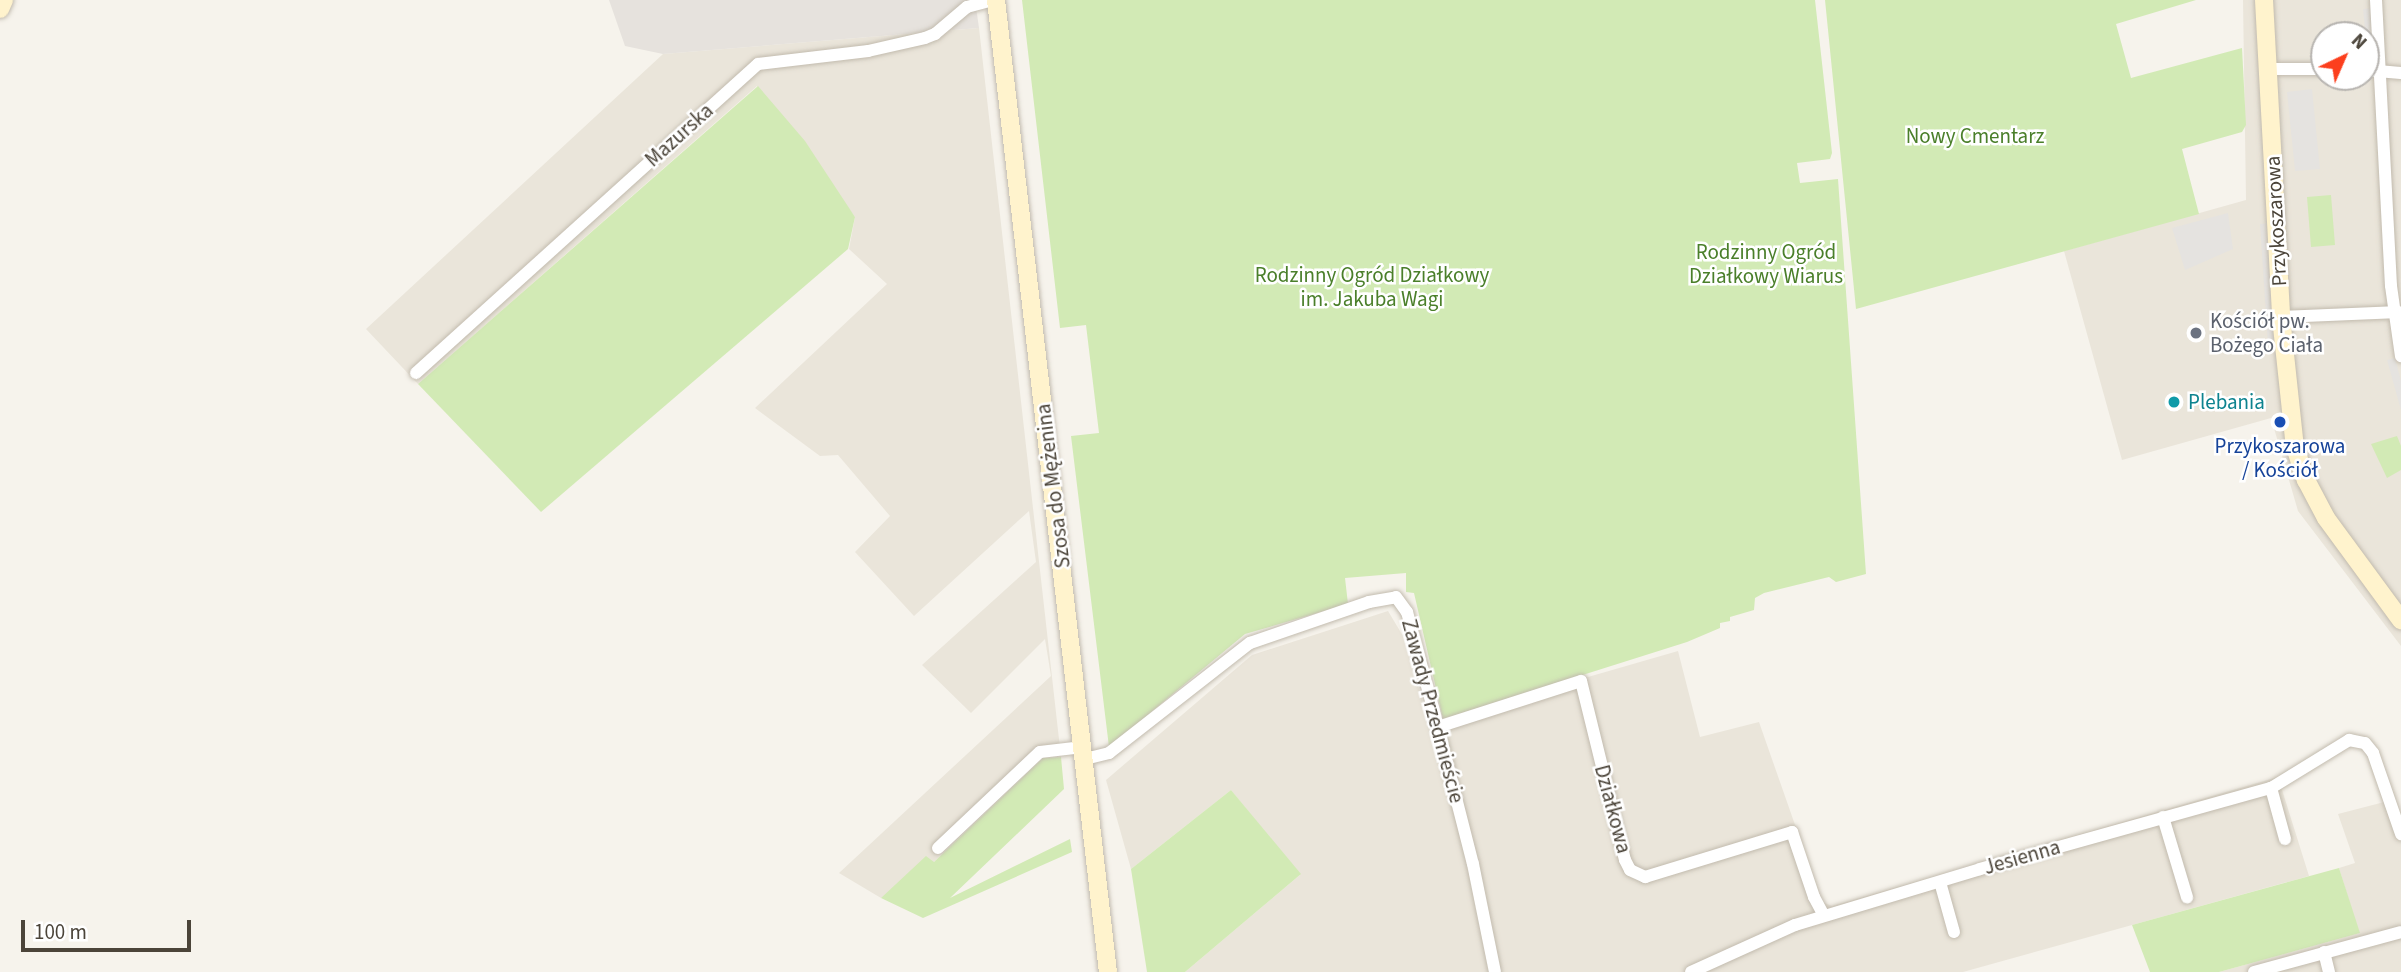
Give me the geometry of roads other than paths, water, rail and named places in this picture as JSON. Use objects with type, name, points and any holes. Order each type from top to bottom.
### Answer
[{"type":"main road","points":[[0,9],[4,0]]},
{"type":"main road","name":"Szosa do Mężenina","points":[[995,0],[1108,972]]},
{"type":"main road","name":"Przykoszarowa","points":[[2264,0],[2281,317],[2291,430],[2306,480],[2336,533],[2401,620]]},
{"type":"street","name":"Mazurska","points":[[416,373],[758,64],[868,51],[925,38],[935,34],[967,7],[995,0]]},
{"type":"street","points":[[2376,0],[2377,21]]},
{"type":"street","points":[[2267,69],[2310,69]]},
{"type":"street","points":[[2401,73],[2380,71],[2401,356]]},
{"type":"street","points":[[2281,317],[2398,312]]},
{"type":"street","name":"Zawady Przedmieście","points":[[1084,753],[1109,753],[1250,643],[1390,596],[1400,601],[1407,611],[1438,727],[1473,864],[1495,972]]},
{"type":"street","name":"Działkowa","points":[[1438,727],[1581,681],[1622,848],[1630,870],[1645,877],[1792,832],[1814,897],[1824,916]]},
{"type":"street","name":"Jesienna","points":[[1691,972],[1795,925],[2163,817],[2271,789],[2349,740],[2365,743],[2373,752],[2401,834]]},
{"type":"street","points":[[938,848],[1040,752],[1084,753]]},
{"type":"street","points":[[2271,789],[2285,839]]},
{"type":"street","points":[[2163,817],[2187,897]]},
{"type":"street","points":[[1940,883],[1954,932]]},
{"type":"street","points":[[2254,972],[2401,932]]},
{"type":"street","points":[[2324,952],[2329,972]]},
{"type":"place","name":"Kościół pw. Bożego Ciała","points":[[2196,333]]},
{"type":"place","name":"Plebania","points":[[2174,402]]},
{"type":"place","name":"Przykoszarowa / Kościół","points":[[2280,422]]},
{"type":"park label","name":"Nowy Cmentarz","points":[[1975,136]]},
{"type":"park label","name":"Rodzinny Ogród Działkowy Wiarus","points":[[1766,264]]},
{"type":"park label","name":"Rodzinny Ogród Działkowy im. Jakuba Wagi","points":[[1372,287]]}]
